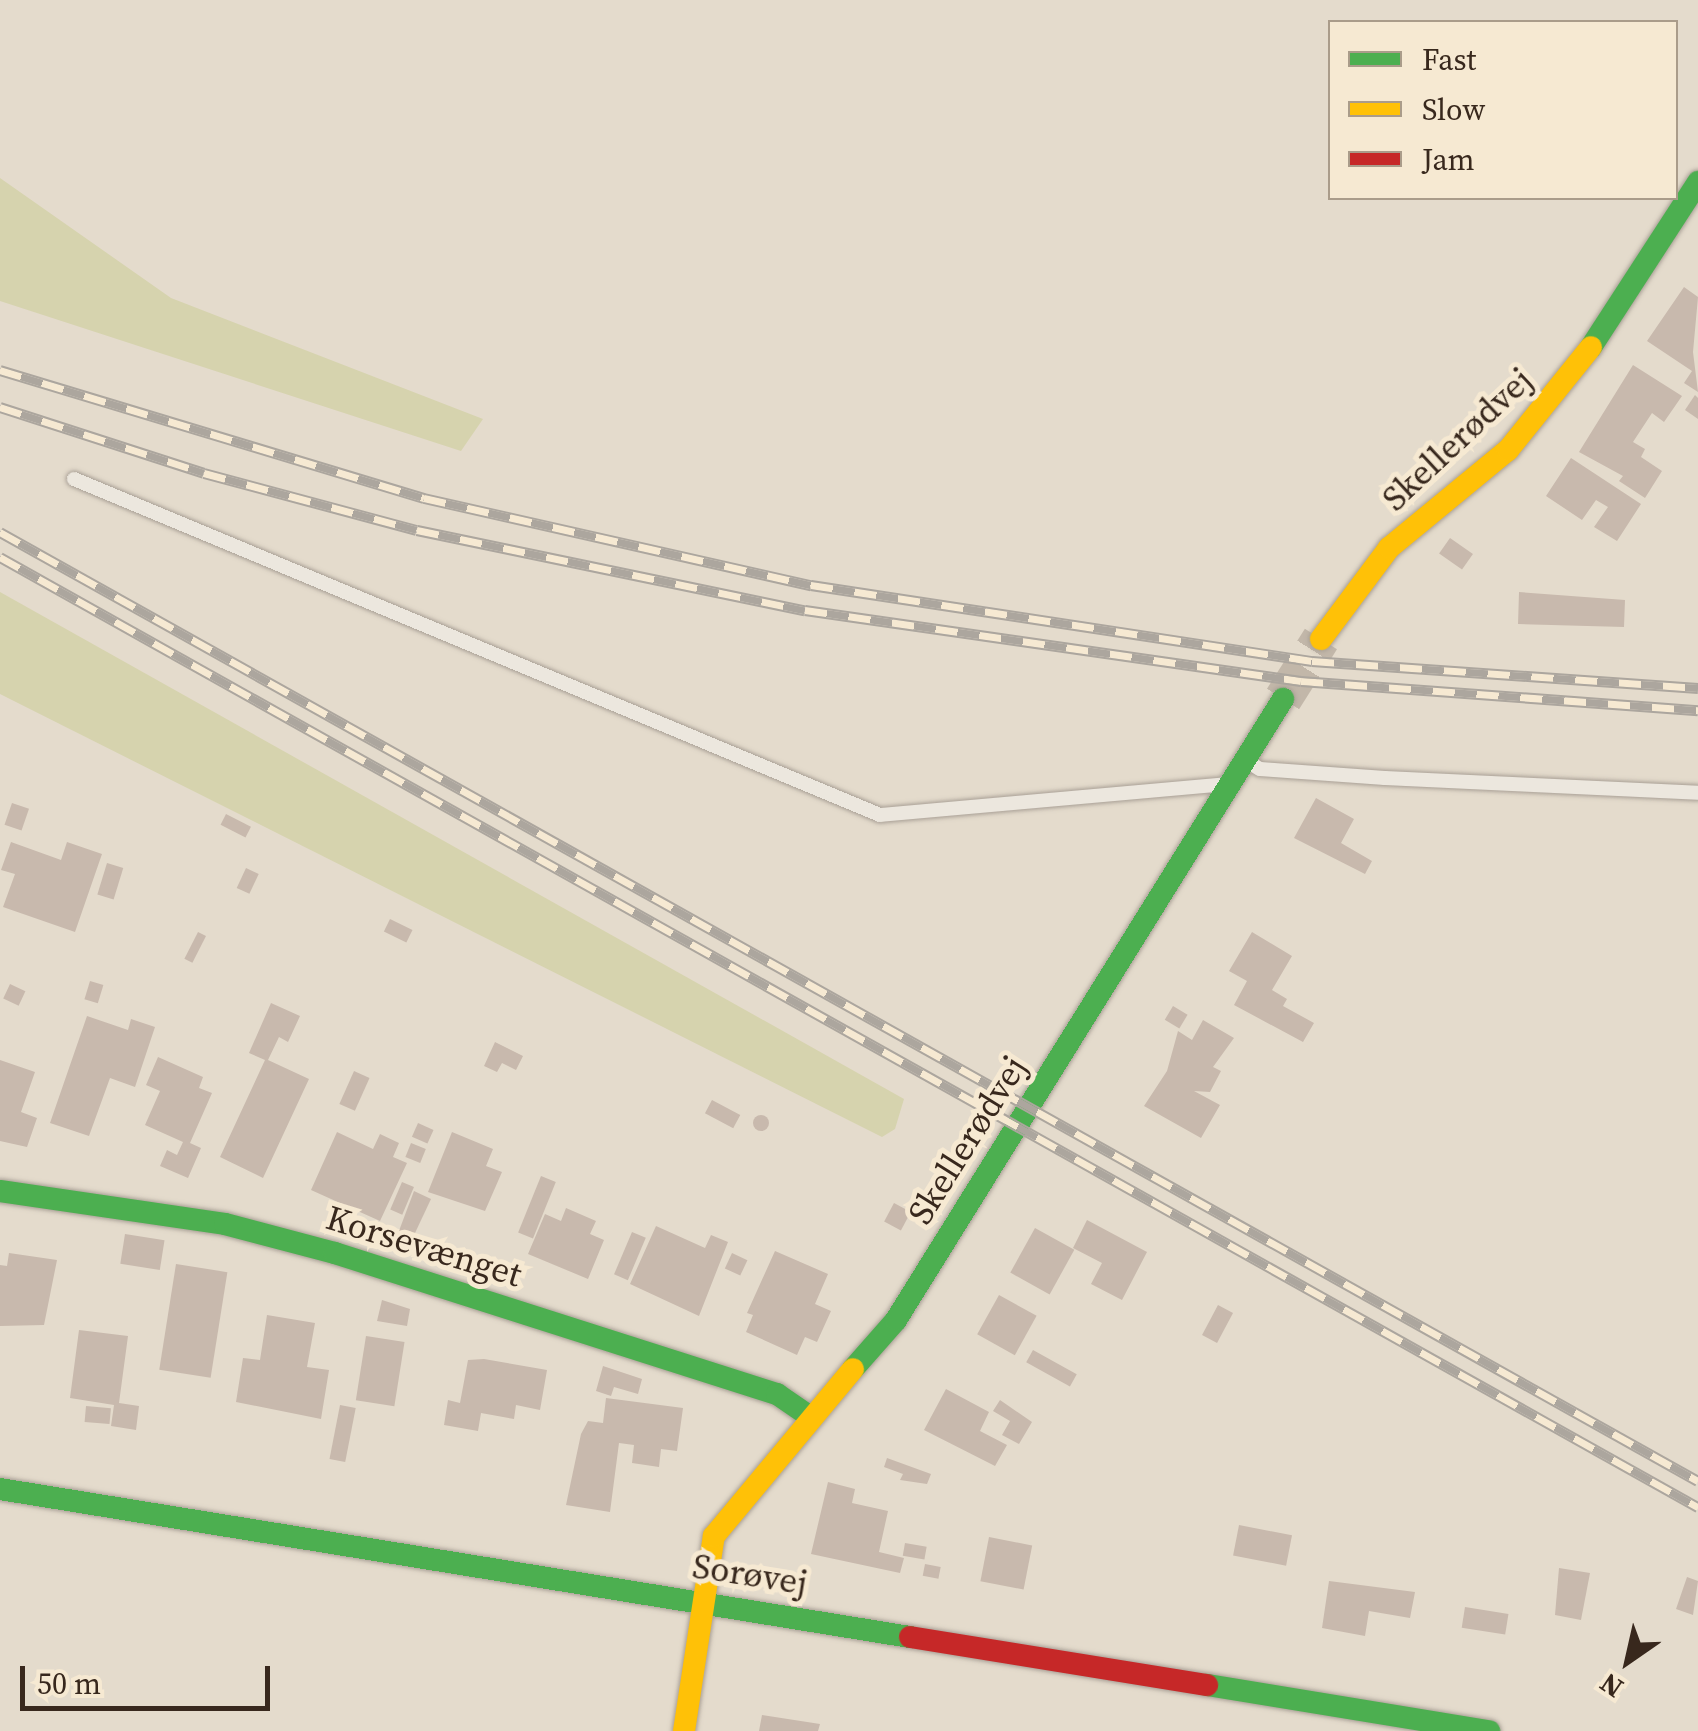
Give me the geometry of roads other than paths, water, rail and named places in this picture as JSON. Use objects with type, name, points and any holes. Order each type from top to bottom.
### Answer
[{"type":"street","name":"Skellerødvej","points":[[1321,639],[1388,548],[1508,450],[1566,385],[1698,182]]},
{"type":"street","name":"Skellerødvej","points":[[684,1731],[714,1536],[735,1502],[896,1320],[1283,699]]},
{"type":"street","name":"Korsevænget","points":[[0,1191],[225,1224],[335,1253],[776,1394],[812,1418]]},
{"type":"street","name":"Sorøvej","points":[[0,1489],[1488,1731]]},
{"type":"lane","points":[[74,479],[880,815],[1230,784]]},
{"type":"lane","points":[[1244,760],[1260,768],[1296,771],[1698,793]]},
{"type":"tunnel","points":[[1283,699],[1321,639]]},
{"type":"railway","points":[[0,370],[424,498],[811,585],[1312,661],[1698,688]]},
{"type":"railway","points":[[0,407],[204,473],[417,530],[805,610],[1301,681],[1698,710]]},
{"type":"railway","points":[[0,532],[1698,1481]]},
{"type":"railway","points":[[0,557],[1698,1507]]}]
